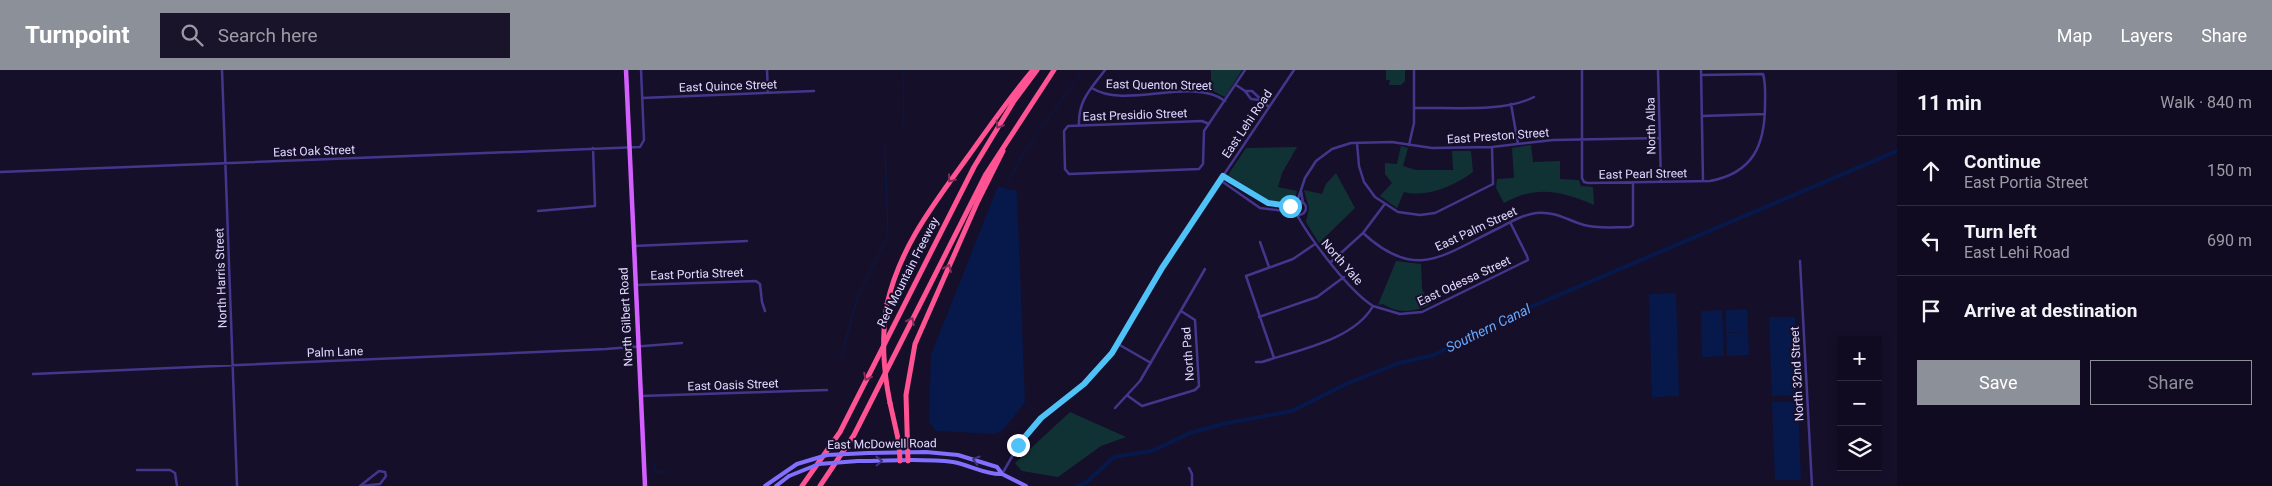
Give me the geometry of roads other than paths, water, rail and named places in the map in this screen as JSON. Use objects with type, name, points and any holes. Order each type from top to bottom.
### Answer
[{"type":"highway","points":[[900,461],[883,359],[883,326],[896,269],[913,235],[1010,97],[1033,70]]},
{"type":"highway","name":"Red Mountain Freeway","points":[[802,486],[840,432],[974,167],[1014,101],[1037,70]]},
{"type":"highway","name":"Red Mountain Freeway","points":[[820,486],[854,435],[972,200],[997,155],[1054,70]]},
{"type":"highway","points":[[908,460],[906,395],[915,344],[1007,142]]},
{"type":"main road","name":"North Gilbert Road","points":[[626,70],[639,396],[645,486]]},
{"type":"main road","name":"East McDowell Road","points":[[765,486],[797,464],[826,455],[908,452],[958,455],[997,467],[1002,474]]},
{"type":"main road","name":"East McDowell Road","points":[[776,486],[789,476],[819,464],[908,460],[955,463],[994,474],[1002,474],[1026,486]]},
{"type":"street","name":"North Harris Street","points":[[222,70],[237,486]]},
{"type":"street","points":[[629,148],[640,147],[644,140],[641,70]]},
{"type":"street","points":[[768,70],[768,93]]},
{"type":"street","points":[[1079,126],[1079,108],[1105,70]]},
{"type":"street","points":[[1209,124],[1244,70]]},
{"type":"street","name":"East Lehi Road","points":[[1002,474],[1024,436],[1051,409],[1084,384],[1103,364],[1118,344],[1162,268],[1294,70]]},
{"type":"street","points":[[1410,145],[1414,128],[1414,70]]},
{"type":"street","points":[[1581,140],[1582,70]]},
{"type":"street","name":"North Alba","points":[[1658,70],[1661,182]]},
{"type":"street","points":[[1701,70],[1703,181]]},
{"type":"street","name":"East Pearl Street","points":[[1581,140],[1584,182],[1703,181],[1727,177],[1747,163],[1761,142],[1765,114],[1763,74],[1701,75]]},
{"type":"street","points":[[1236,85],[1245,91],[1251,99],[1259,100]]},
{"type":"street","name":"East Quenton Street","points":[[1092,88],[1108,95],[1209,92],[1225,100]]},
{"type":"street","name":"East Quince Street","points":[[642,98],[814,91]]},
{"type":"street","points":[[1245,91],[1252,91],[1259,100],[1269,107]]},
{"type":"street","points":[[1414,108],[1511,104],[1534,97]]},
{"type":"street","points":[[1511,104],[1518,144]]},
{"type":"street","points":[[1702,116],[1765,114]]},
{"type":"street","name":"East Presidio Street","points":[[1202,121],[1209,124],[1202,137],[1203,164],[1199,169],[1069,174],[1065,169],[1064,131],[1068,126],[1079,126],[1202,121]]},
{"type":"street","name":"East Preston Street","points":[[1296,202],[1308,172],[1321,157],[1338,146],[1358,142],[1392,142],[1432,148],[1492,147],[1581,140],[1660,138]]},
{"type":"street","points":[[1358,142],[1359,166],[1364,182],[1375,197],[1384,204],[1405,214],[1426,214],[1442,210],[1493,184],[1492,147]]},
{"type":"street","points":[[538,211],[595,206],[593,148]]},
{"type":"street","name":"East Oak Street","points":[[0,172],[629,148]]},
{"type":"street","points":[[1223,176],[1273,205],[1303,203]]},
{"type":"street","points":[[1220,180],[1260,208],[1294,212]]},
{"type":"street","name":"East Palm Street","points":[[1364,233],[1389,254],[1400,259],[1420,261],[1442,256],[1524,216],[1549,213],[1592,226],[1633,225],[1633,183]]},
{"type":"street","points":[[1300,190],[1306,208],[1303,225]]},
{"type":"street","points":[[1254,204],[1258,196]]},
{"type":"street","points":[[1331,262],[1364,233],[1384,204]]},
{"type":"street","points":[[1293,205],[1294,212],[1297,215],[1304,214]]},
{"type":"street","name":"North Yale","points":[[1297,215],[1315,244],[1362,297],[1373,306]]},
{"type":"street","name":"East Odessa Street","points":[[1373,306],[1400,314],[1422,312],[1528,260],[1510,222]]},
{"type":"street","points":[[633,246],[747,242]]},
{"type":"street","points":[[1260,242],[1269,267]]},
{"type":"street","points":[[1274,358],[1246,276],[1301,255],[1315,244]]},
{"type":"street","name":"North 32nd Street","points":[[1800,261],[1812,486]]},
{"type":"street","name":"North Pad","points":[[1115,408],[1128,396],[1151,363],[1205,269]]},
{"type":"street","points":[[1259,317],[1316,297],[1344,277]]},
{"type":"street","name":"East Portia Street","points":[[634,285],[759,282],[765,311]]},
{"type":"street","points":[[1256,362],[1274,358],[1348,332],[1359,324],[1373,306]]},
{"type":"street","name":"North Pad","points":[[1128,396],[1142,406],[1195,390],[1199,386],[1195,320],[1181,311]]},
{"type":"street","name":"Palm Lane","points":[[33,374],[682,344]]},
{"type":"street","points":[[1118,344],[1151,363]]},
{"type":"street","name":"East Oasis Street","points":[[639,396],[827,390]]},
{"type":"street","points":[[1189,468],[1192,474],[1192,486]]},
{"type":"street","points":[[137,470],[170,470],[176,473],[177,486]]},
{"type":"street","points":[[379,471],[385,472],[386,476],[380,484],[360,486],[379,471]]},
{"type":"water","points":[[998,186],[1016,190],[1017,195],[1025,402],[1004,429],[996,434],[936,431],[929,422],[931,355]]},
{"type":"water","points":[[1676,293],[1679,396],[1652,397],[1649,294]]},
{"type":"water","points":[[1747,309],[1748,332],[1726,332],[1726,310]]},
{"type":"water","points":[[1722,310],[1724,356],[1702,357],[1701,311]]},
{"type":"water","points":[[1769,317],[1795,317],[1797,395],[1772,396]]},
{"type":"water","points":[[1748,332],[1749,355],[1727,356],[1726,333]]},
{"type":"water","points":[[1772,402],[1798,402],[1801,480],[1775,480]]},
{"type":"waterway","points":[[903,70],[904,132]]},
{"type":"waterway","points":[[1005,188],[1023,154],[1083,70]]},
{"type":"waterway","points":[[841,358],[858,295],[888,235],[885,144]]},
{"type":"waterway","name":"Southern Canal","points":[[1077,486],[1087,482],[1114,457],[1152,451],[1190,433],[1227,423],[1292,411],[1346,384],[1399,363],[1434,355],[1498,321],[1897,151]]},
{"type":"waterway","points":[[654,462],[655,472],[669,472]]}]
